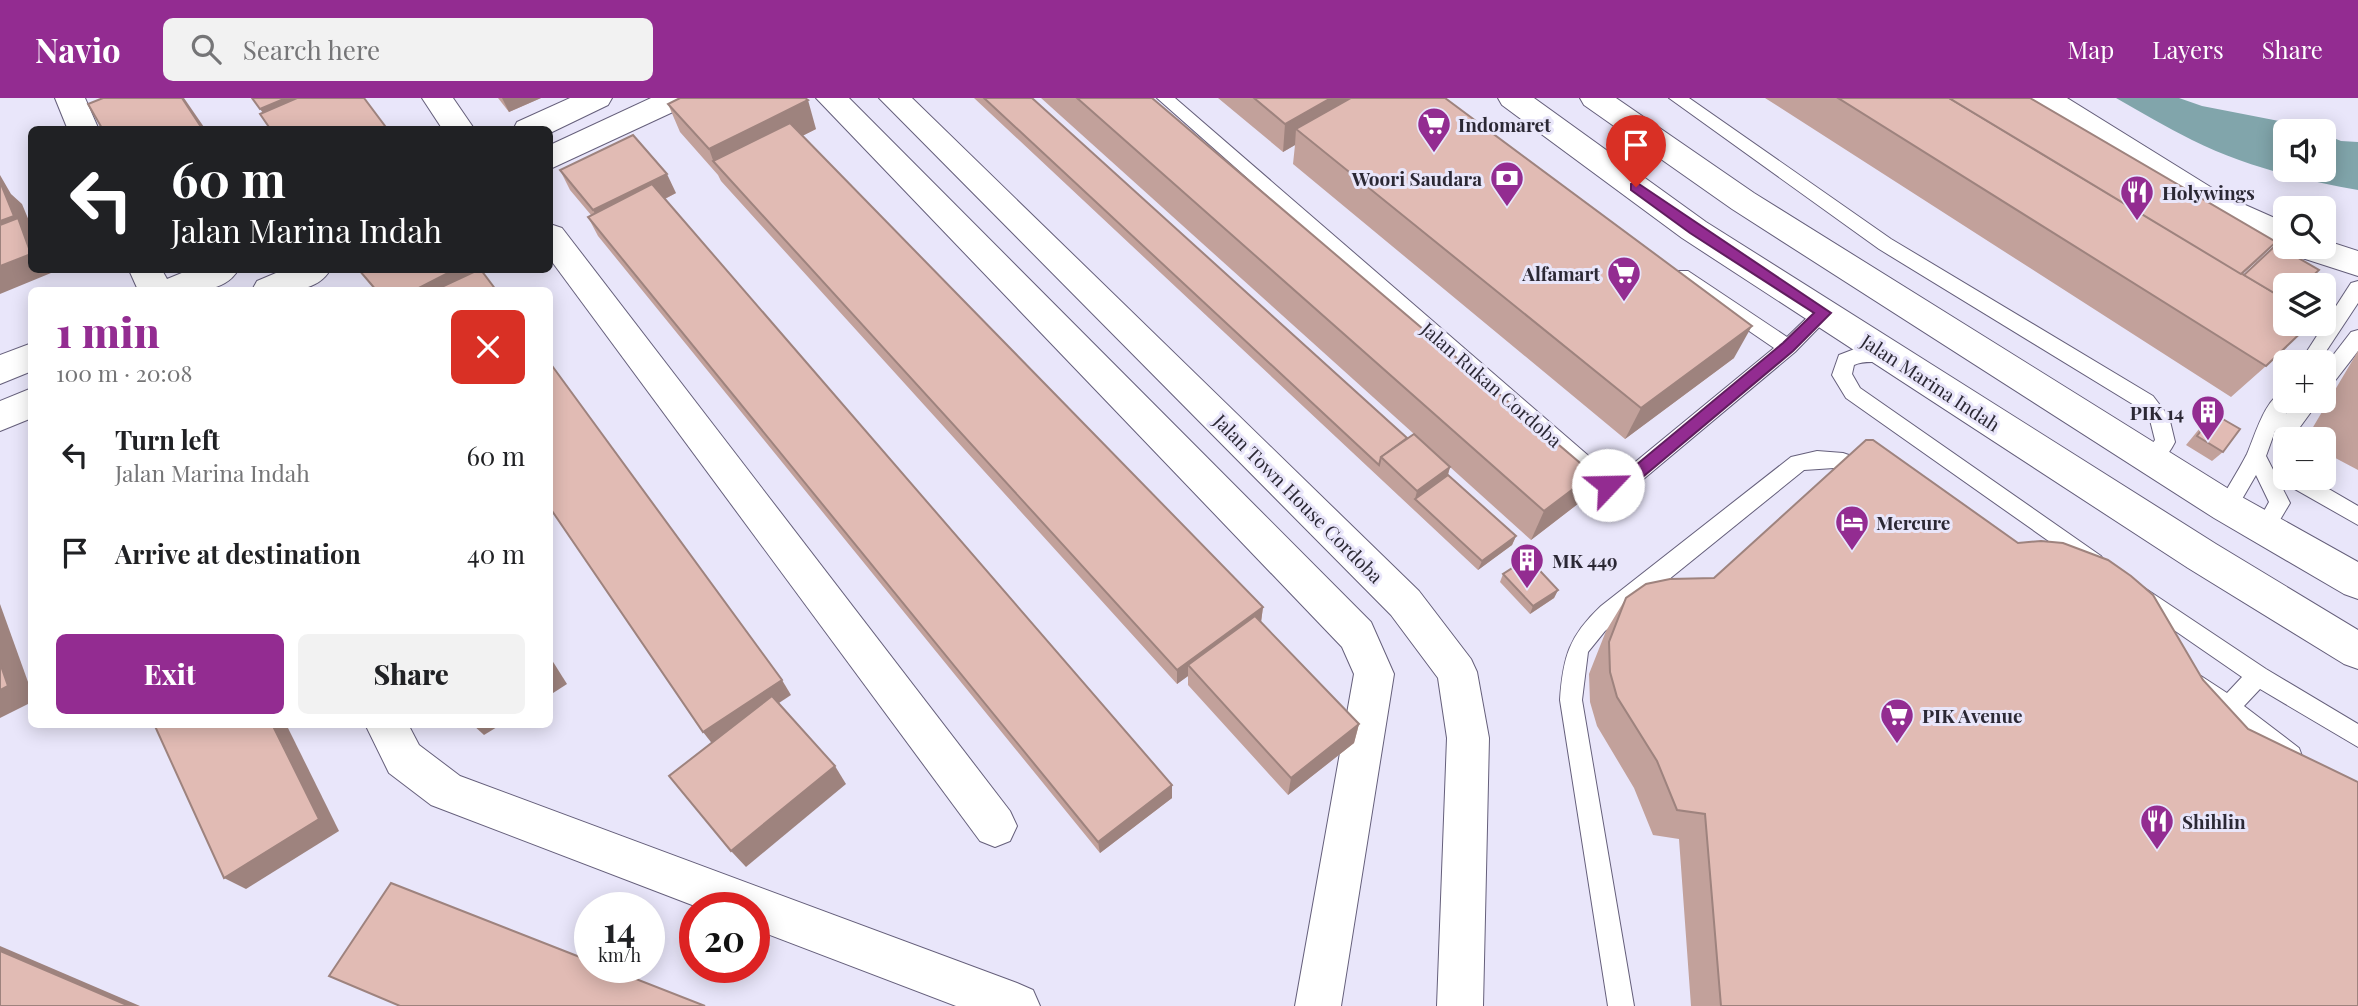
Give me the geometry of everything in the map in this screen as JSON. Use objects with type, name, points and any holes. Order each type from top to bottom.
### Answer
[{"type":"street","points":[[70,98],[82,126]]},
{"type":"street","points":[[437,98],[457,126]]},
{"type":"street","points":[[537,126],[597,98]]},
{"type":"street","points":[[553,157],[677,98]]},
{"type":"street","points":[[831,98],[1357,635],[1374,674],[1318,1006]]},
{"type":"street","name":"Jalan Town House Cordoba","points":[[894,98],[1405,603],[1457,673],[1468,738],[1460,1006]]},
{"type":"street","name":"Jalan Marina Indah","points":[[1513,98],[1694,230],[2202,556],[2358,651]]},
{"type":"street","points":[[1595,98],[1743,201],[2227,507],[2358,582]]},
{"type":"street","points":[[2045,98],[2214,204],[2273,231]]},
{"type":"street","points":[[553,240],[995,826]]},
{"type":"street","points":[[2336,257],[2358,264]]},
{"type":"street","points":[[181,287],[213,273]]},
{"type":"street","points":[[276,287],[306,273]]},
{"type":"street","points":[[0,370],[28,358]]},
{"type":"street","points":[[0,417],[28,404]]},
{"type":"street","points":[[388,728],[404,759],[446,791],[1017,1006]]},
{"type":"lane","name":"Jalan Rukan Cordoba","points":[[1165,98],[1608,485],[1621,486],[1788,347],[1824,313]]},
{"type":"lane","points":[[1676,98],[1885,244],[2146,402],[2159,418],[2165,442],[2151,458]]},
{"type":"lane","points":[[1662,262],[1788,347]]},
{"type":"lane","points":[[2317,350],[2358,288]]},
{"type":"lane","points":[[2336,365],[2358,337]]},
{"type":"lane","points":[[1889,355],[1865,352],[1846,360],[1842,376],[1853,393],[2258,676],[2358,736]]},
{"type":"lane","points":[[2227,507],[2256,456],[2268,424],[2276,413]]},
{"type":"lane","points":[[2268,424],[2293,421],[2299,413]]},
{"type":"lane","points":[[2256,456],[2273,466]]},
{"type":"lane","points":[[2256,456],[2280,503],[2264,529]]},
{"type":"lane","points":[[1621,1006],[1571,700],[1574,655],[1592,628],[1609,613],[1798,463],[1814,459],[1835,459],[1852,463],[1883,478]]},
{"type":"lane","points":[[2314,490],[2358,516]]},
{"type":"lane","points":[[2186,676],[2229,706],[2304,767]]},
{"type":"lane","points":[[2229,706],[2258,676]]},
{"type":"shaded area","points":[[2116,98],[2179,98],[2202,106],[2273,120],[2273,171],[2252,165],[2182,135]]},
{"type":"shaded area","points":[[2336,139],[2358,142],[2358,190],[2315,182],[2336,182]]},
{"type":"building","points":[[103,98],[182,98],[200,126],[101,126],[88,104]]},
{"type":"building","points":[[252,98],[286,98],[260,109]]},
{"type":"building","points":[[297,98],[364,98],[385,126],[268,126],[260,114]]},
{"type":"building","points":[[680,98],[808,100],[709,149],[668,104]]},
{"type":"building","points":[[984,98],[1032,98],[1407,438],[1381,457],[1379,465]]},
{"type":"building","points":[[1077,98],[1152,98],[1593,474],[1544,511]]},
{"type":"building","points":[[1254,98],[1331,98],[1285,124]]},
{"type":"building","points":[[1351,98],[1445,98],[1752,326],[1641,408],[1296,129]]},
{"type":"building","points":[[1838,98],[1949,98],[2273,292],[2273,336],[2297,336],[2283,350],[2273,350],[2273,359],[2266,366]]},
{"type":"building","points":[[1949,98],[2030,98],[2273,240],[2273,245],[2241,274]]},
{"type":"building","points":[[790,123],[1263,607],[1177,670],[713,161]]},
{"type":"building","points":[[633,135],[667,174],[593,210],[560,170]]},
{"type":"building","points":[[652,184],[1172,785],[1098,842],[588,217]]},
{"type":"building","points":[[0,185],[14,216],[0,221]]},
{"type":"building","points":[[18,218],[28,246],[28,255],[0,266],[0,225]]},
{"type":"building","points":[[2273,248],[2273,259],[2300,259],[2319,270],[2316,273],[2273,273],[2273,292],[2244,275]]},
{"type":"building","points":[[362,273],[448,273],[421,287],[373,287]]},
{"type":"building","points":[[472,273],[483,273],[494,287],[441,287]]},
{"type":"building","points":[[553,367],[782,680],[703,732],[553,512]]},
{"type":"building","points":[[2214,414],[2240,429],[2223,452],[2197,436]]},
{"type":"building","points":[[1414,434],[1450,467],[1417,491],[1381,457]]},
{"type":"building","name":"PIK Avenue","points":[[1866,440],[1873,440],[2018,543],[2063,543],[2108,560],[2153,595],[2203,680],[2248,729],[2358,782],[2358,1006],[1721,1006],[1705,814],[1677,810],[1657,761],[1617,697],[1610,672],[1609,642],[1626,598],[1646,584],[1670,579],[1714,578]]},
{"type":"building","points":[[1448,475],[1516,536],[1482,561],[1415,499]]},
{"type":"building","name":"MK 449","points":[[1528,558],[1558,590],[1533,606],[1503,574]]},
{"type":"building","points":[[1255,616],[1359,724],[1291,778],[1188,665]]},
{"type":"building","points":[[0,663],[8,686],[0,690]]},
{"type":"building","points":[[772,696],[835,766],[731,851],[669,776]]},
{"type":"building","points":[[156,728],[274,728],[319,819],[224,878]]},
{"type":"building","points":[[391,883],[574,955],[574,983],[646,983],[705,1006],[400,1006],[329,976]]},
{"type":"building","points":[[0,951],[129,1006],[0,1006]]},
{"type":"place","name":"Indomaret","points":[[1434,154]]},
{"type":"place","name":"Woori Saudara","points":[[1507,208]]},
{"type":"place","name":"Holywings","points":[[2137,222]]},
{"type":"place","name":"Alfamart","points":[[1624,303]]},
{"type":"place","name":"PIK 14","points":[[2208,442]]},
{"type":"place","name":"Mercure","points":[[1852,552]]},
{"type":"place","name":"MK 449","points":[[1527,590]]},
{"type":"place","name":"PIK Avenue","points":[[1897,745]]},
{"type":"place","name":"Shihlin","points":[[2157,851]]},
{"type":"route","points":[[1608,485],[1621,486],[1788,347],[1824,313],[1694,230],[1636,187]]}]
